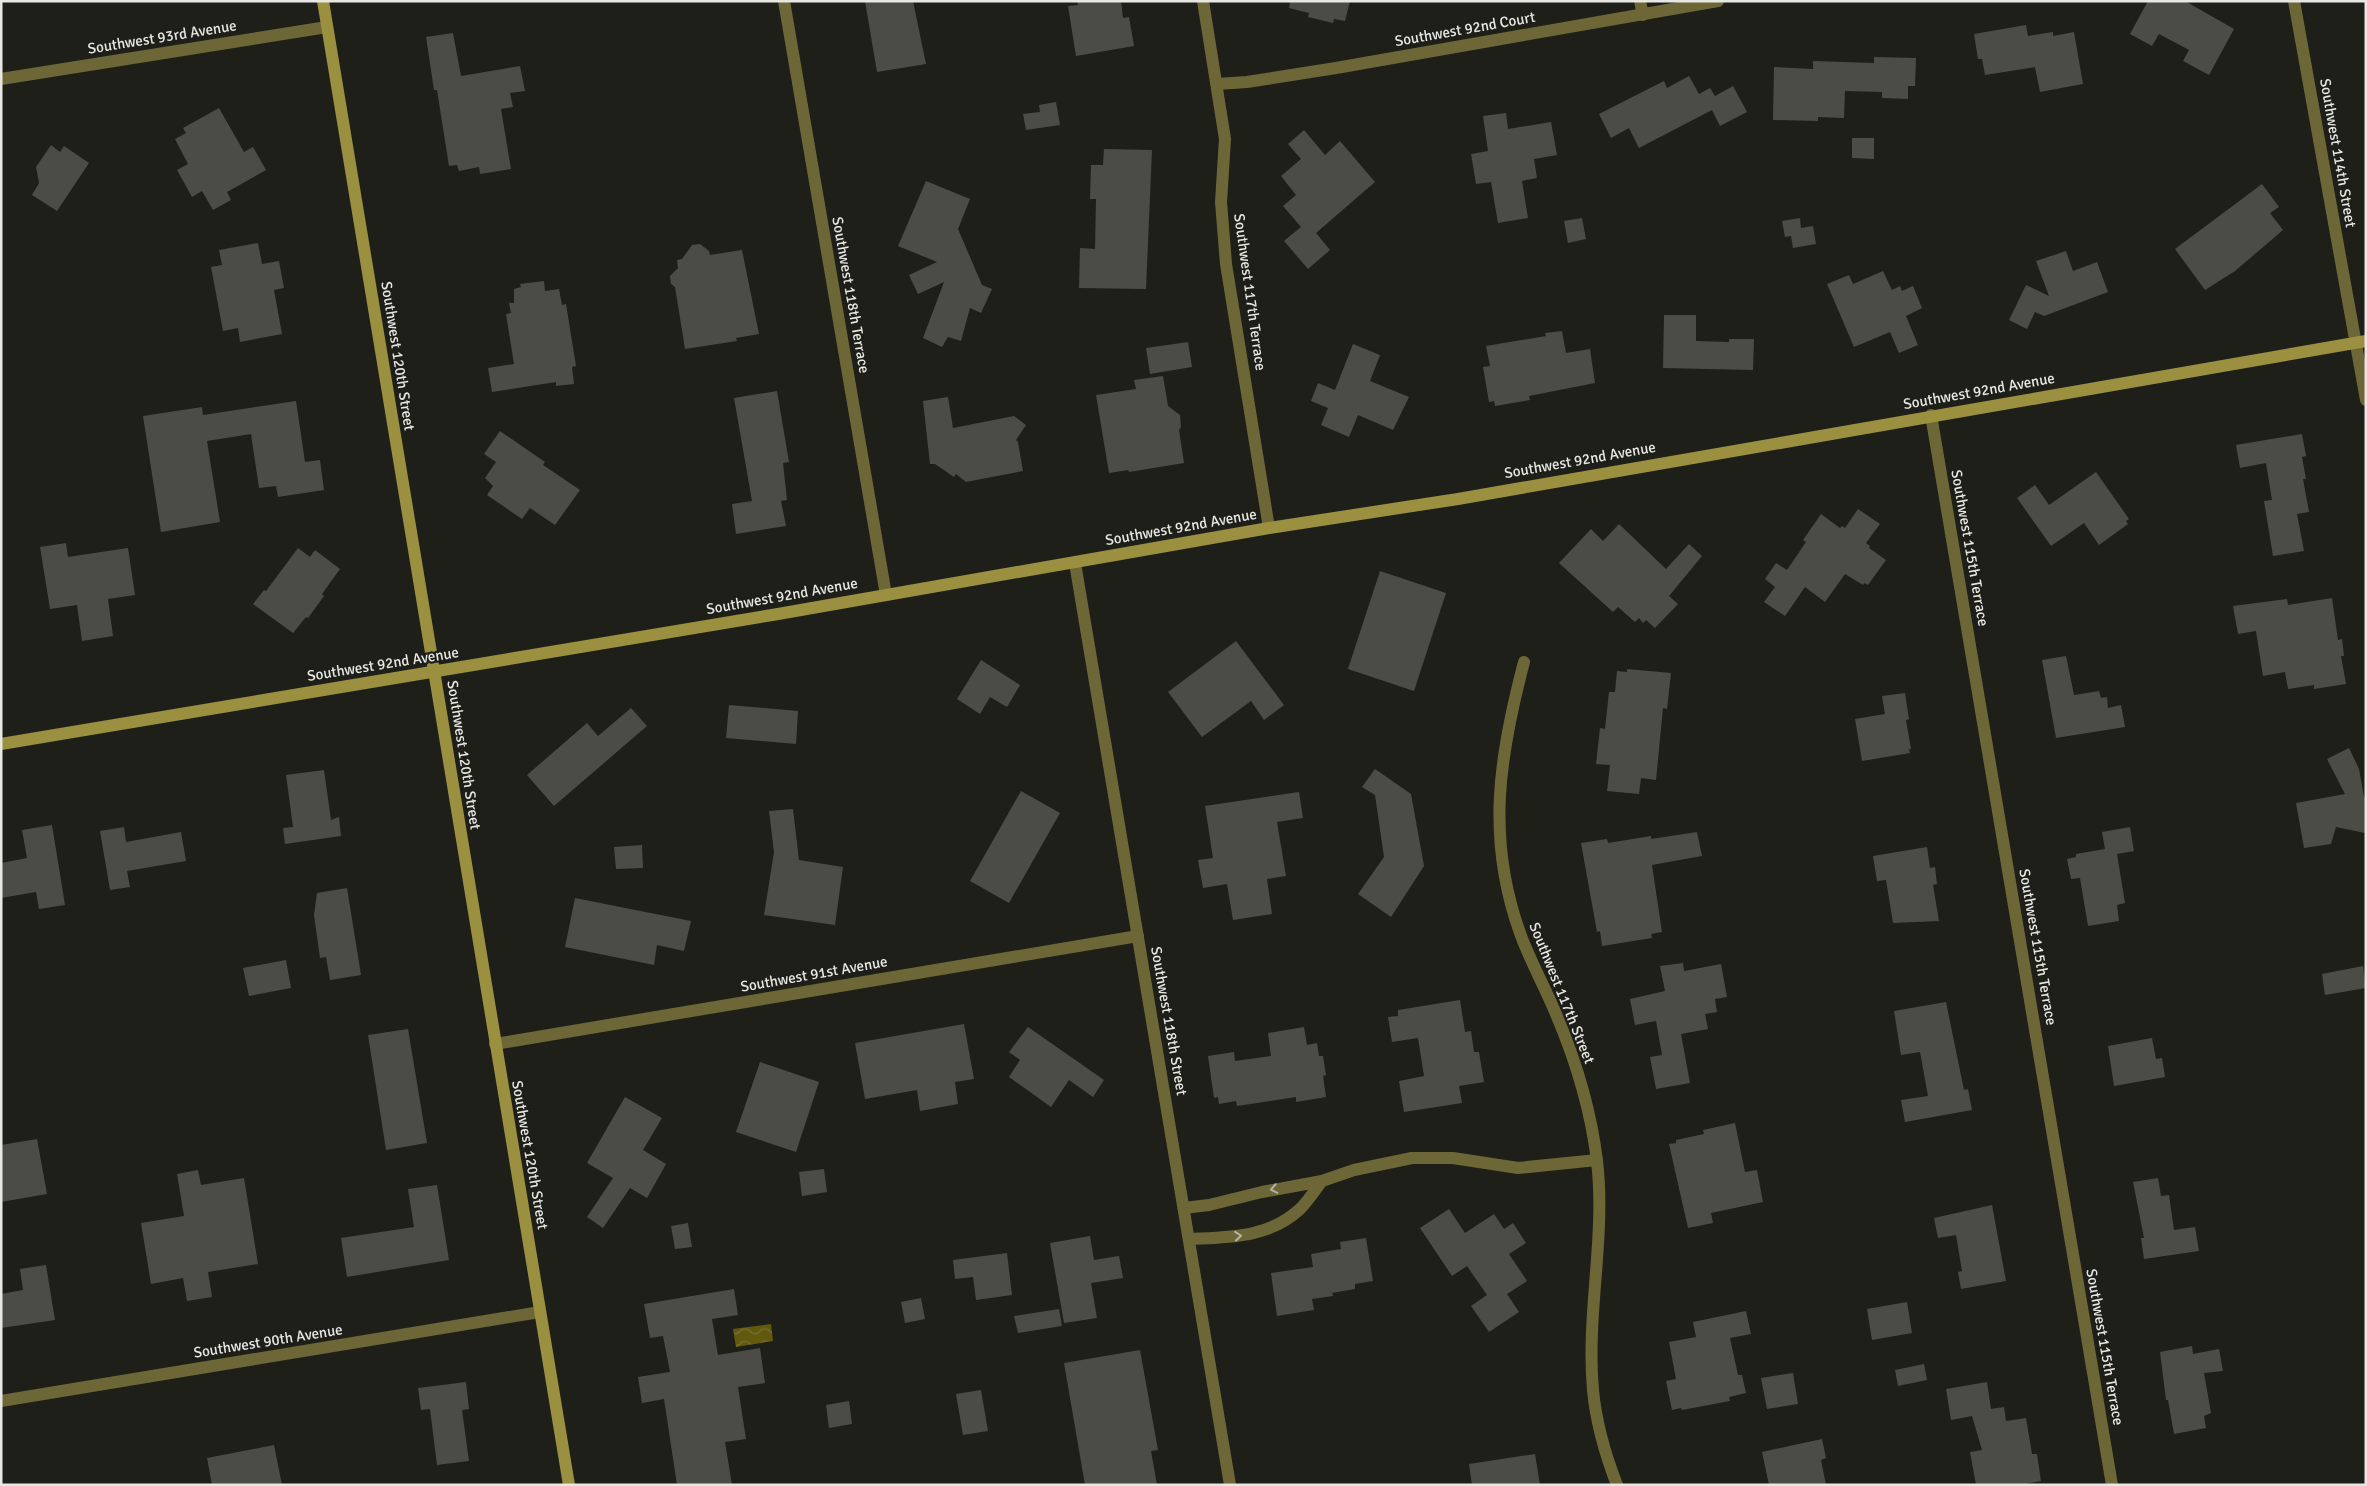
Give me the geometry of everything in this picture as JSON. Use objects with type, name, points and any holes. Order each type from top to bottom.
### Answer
[{"type":"street","name":"Southwest 120th Street","points":[[323,1],[569,1485]]},
{"type":"street","name":"Southwest 118th Terrace","points":[[784,1],[886,595]]},
{"type":"street","name":"Southwest 117th Terrace","points":[[1203,1],[1225,139],[1221,202],[1226,264],[1269,528]]},
{"type":"street","points":[[1640,1],[1643,15]]},
{"type":"street","name":"Southwest 92nd Court","points":[[1217,84],[1247,82],[1327,69],[1718,1]]},
{"type":"street","name":"Southwest 114th Street","points":[[2294,1],[2361,342],[2366,400]]},
{"type":"street","name":"Southwest 93rd Avenue","points":[[1,79],[327,27]]},
{"type":"street","name":"Southwest 92nd Avenue","points":[[1,744],[1075,563],[1269,528],[1458,499],[1931,415],[2361,342]]},
{"type":"street","name":"Southwest 115th Terrace","points":[[1931,415],[2112,1485]]},
{"type":"street","name":"Southwest 118th Street","points":[[1075,563],[1230,1485]]},
{"type":"street","name":"Southwest 117th Street","points":[[1524,662],[1512,708],[1500,775],[1498,811],[1500,848],[1507,888],[1516,921],[1557,1016],[1590,1113],[1597,1160],[1600,1210],[1592,1334],[1593,1389],[1601,1436],[1617,1485]]},
{"type":"street","name":"Southwest 91st Avenue","points":[[495,1044],[1138,936]]},
{"type":"street","points":[[1184,1208],[1209,1205],[1262,1192],[1322,1181],[1354,1170],[1412,1158],[1453,1158],[1518,1168],[1597,1160]]},
{"type":"street","points":[[1190,1239],[1254,1235],[1271,1228],[1301,1208],[1322,1181]]},
{"type":"street","name":"Southwest 90th Avenue","points":[[1,1401],[540,1312]]},
{"type":"water","points":[[771,1324],[773,1341],[736,1347],[733,1329]]},
{"type":"building","points":[[865,1],[913,1],[926,64],[877,72]]},
{"type":"building","points":[[1077,1],[1121,1],[1123,18],[1129,17],[1134,46],[1076,56],[1068,6],[1078,5]]},
{"type":"building","points":[[1290,1],[1350,1],[1345,21],[1334,19],[1333,23],[1308,17],[1309,13],[1289,8]]},
{"type":"building","points":[[2148,1],[2185,1],[2234,29],[2209,75],[2183,61],[2189,50],[2159,34],[2152,46],[2130,34]]},
{"type":"building","points":[[2026,25],[2028,36],[2053,32],[2053,36],[2074,32],[2083,84],[2040,92],[2035,67],[1985,75],[1982,59],[1978,59],[1974,34]]},
{"type":"building","points":[[453,33],[461,76],[520,66],[525,91],[510,93],[513,107],[501,109],[511,169],[480,174],[479,167],[459,171],[457,165],[449,166],[437,90],[434,90],[426,37]]},
{"type":"building","points":[[1874,57],[1916,58],[1915,86],[1908,86],[1908,99],[1882,98],[1882,92],[1845,91],[1844,118],[1818,117],[1818,121],[1773,120],[1774,67],[1813,69],[1813,61],[1874,63]]},
{"type":"building","points":[[1689,76],[1699,94],[1710,88],[1715,96],[1733,86],[1747,112],[1720,126],[1712,110],[1639,148],[1629,128],[1611,138],[1599,114],[1664,81],[1667,88]]},
{"type":"building","points":[[1056,102],[1060,125],[1026,130],[1023,114],[1040,112],[1039,105]]},
{"type":"building","points":[[219,108],[244,152],[253,147],[266,170],[227,192],[231,200],[213,210],[202,191],[192,197],[177,170],[188,164],[175,139],[186,133],[183,128]]},
{"type":"building","points":[[1506,113],[1508,129],[1551,122],[1557,155],[1534,159],[1537,178],[1522,181],[1528,218],[1498,223],[1491,182],[1476,184],[1471,154],[1488,151],[1483,116]]},
{"type":"building","points":[[1304,130],[1325,155],[1340,141],[1375,182],[1316,233],[1330,250],[1308,269],[1284,241],[1301,227],[1283,206],[1296,195],[1281,176],[1301,159],[1288,144]]},
{"type":"building","points":[[1852,138],[1874,138],[1874,159],[1852,158]]},
{"type":"building","points":[[51,145],[60,152],[64,146],[89,163],[57,211],[32,195],[39,183],[36,167]]},
{"type":"building","points":[[1104,149],[1152,150],[1146,289],[1079,288],[1080,248],[1095,249],[1096,199],[1090,199],[1091,165],[1103,165]]},
{"type":"building","points":[[926,181],[970,199],[958,229],[982,285],[992,289],[981,313],[970,308],[961,341],[948,337],[942,347],[923,338],[944,282],[918,294],[909,275],[937,262],[898,246]]},
{"type":"building","points":[[2262,184],[2279,207],[2270,213],[2283,230],[2235,271],[2205,290],[2175,249]]},
{"type":"building","points":[[1582,218],[1586,239],[1568,243],[1564,221]]},
{"type":"building","points":[[1800,218],[1801,228],[1813,226],[1816,244],[1793,248],[1791,236],[1785,237],[1782,221]]},
{"type":"building","points":[[258,243],[262,264],[279,261],[284,288],[274,290],[282,334],[240,342],[238,328],[223,331],[211,267],[222,265],[219,250]]},
{"type":"building","points":[[700,244],[709,251],[710,255],[742,250],[759,334],[736,338],[737,341],[685,349],[675,287],[671,284],[670,276],[678,268],[677,260],[682,259],[692,245]]},
{"type":"building","points":[[2066,251],[2073,271],[2097,262],[2108,292],[2044,316],[2035,312],[2027,329],[2009,320],[2026,285],[2049,296],[2036,261]]},
{"type":"building","points":[[1883,271],[1892,290],[1900,286],[1902,291],[1913,286],[1922,308],[1906,316],[1918,345],[1899,353],[1890,332],[1854,347],[1827,284],[1849,275],[1853,284]]},
{"type":"building","points":[[544,281],[545,291],[559,289],[562,305],[566,304],[576,366],[572,367],[574,384],[556,386],[556,382],[492,392],[488,368],[514,364],[506,314],[511,313],[509,303],[514,303],[514,289],[521,287],[520,284]]},
{"type":"building","points":[[1664,315],[1696,315],[1696,341],[1729,342],[1729,339],[1754,339],[1753,370],[1663,368]]},
{"type":"building","points":[[1562,331],[1566,353],[1590,349],[1595,383],[1529,396],[1530,400],[1495,406],[1494,401],[1489,402],[1483,367],[1490,366],[1486,346],[1546,336],[1545,333]]},
{"type":"building","points":[[1188,342],[1192,367],[1150,374],[1146,348]]},
{"type":"building","points":[[1353,344],[1380,355],[1370,381],[1409,397],[1393,430],[1358,415],[1349,437],[1321,425],[1328,408],[1311,401],[1318,383],[1335,390]]},
{"type":"building","points":[[1163,376],[1168,406],[1180,415],[1181,427],[1179,430],[1184,463],[1129,472],[1128,470],[1109,473],[1096,395],[1136,389],[1134,380]]},
{"type":"building","points":[[777,391],[789,462],[783,463],[787,500],[781,501],[786,526],[736,534],[732,504],[752,501],[734,398]]},
{"type":"building","points":[[948,397],[953,428],[1014,416],[1026,425],[1016,440],[1018,442],[1023,471],[966,482],[956,474],[954,477],[935,464],[930,464],[923,401]]},
{"type":"building","points":[[296,401],[305,462],[320,460],[324,490],[278,497],[276,486],[259,488],[251,434],[207,441],[220,522],[161,532],[143,416],[202,407],[203,415]]},
{"type":"building","points":[[500,431],[545,462],[543,465],[580,490],[555,525],[530,508],[522,519],[487,495],[493,486],[485,478],[496,462],[484,454]]},
{"type":"building","points":[[2302,434],[2306,456],[2302,457],[2306,479],[2303,479],[2309,512],[2297,514],[2304,551],[2273,556],[2264,501],[2272,500],[2266,463],[2240,468],[2236,445]]},
{"type":"building","points":[[2096,472],[2129,519],[2126,521],[2128,524],[2099,545],[2084,523],[2051,546],[2017,498],[2035,485],[2049,505]]},
{"type":"building","points":[[1858,509],[1880,524],[1866,543],[1870,546],[1869,548],[1886,560],[1868,585],[1864,583],[1863,585],[1845,574],[1825,602],[1805,587],[1785,616],[1764,602],[1775,587],[1765,579],[1776,563],[1787,570],[1806,542],[1803,540],[1821,514],[1840,528],[1842,526],[1845,528]]},
{"type":"building","points":[[1619,524],[1666,569],[1689,544],[1702,556],[1669,596],[1678,604],[1655,628],[1646,620],[1643,623],[1639,618],[1635,622],[1618,607],[1613,612],[1559,563],[1591,529],[1603,541]]},
{"type":"building","points":[[66,543],[68,557],[128,548],[135,595],[108,599],[113,636],[82,641],[77,605],[50,609],[40,547]]},
{"type":"building","points":[[298,548],[310,557],[315,550],[340,569],[308,618],[306,617],[293,633],[253,604],[264,590],[266,591]]},
{"type":"building","points":[[1380,571],[1446,593],[1414,691],[1348,669]]},
{"type":"building","points":[[2332,598],[2338,640],[2342,639],[2344,656],[2341,656],[2346,684],[2314,689],[2314,685],[2288,689],[2285,672],[2263,676],[2256,631],[2238,634],[2233,606],[2287,599],[2288,605]]},
{"type":"building","points":[[1236,641],[1284,705],[1264,720],[1251,701],[1202,737],[1168,692]]},
{"type":"building","points":[[2066,656],[2074,695],[2099,691],[2101,698],[2107,697],[2108,708],[2121,705],[2125,727],[2056,738],[2042,660]]},
{"type":"building","points":[[981,660],[1020,685],[1007,707],[990,697],[980,714],[957,699]]},
{"type":"building","points":[[1627,669],[1671,673],[1667,709],[1663,708],[1656,780],[1641,778],[1639,794],[1607,791],[1610,765],[1596,764],[1600,728],[1605,729],[1609,692],[1615,692],[1617,671],[1627,672]]},
{"type":"building","points":[[1905,693],[1909,719],[1906,720],[1910,753],[1862,761],[1855,719],[1885,714],[1882,696]]},
{"type":"building","points":[[729,705],[798,711],[796,744],[726,738]]},
{"type":"building","points":[[631,708],[647,726],[554,806],[527,775],[587,723],[598,736]]},
{"type":"building","points":[[2349,748],[2359,769],[2364,797],[2366,797],[2366,836],[2365,833],[2336,827],[2331,844],[2304,848],[2296,803],[2345,794],[2327,759]]},
{"type":"building","points":[[1375,769],[1411,794],[1424,866],[1391,917],[1358,894],[1384,857],[1375,795],[1362,787]]},
{"type":"building","points":[[324,770],[331,820],[339,817],[341,836],[285,844],[283,828],[293,827],[286,775]]},
{"type":"building","points":[[1021,791],[1060,813],[1009,903],[970,881]]},
{"type":"building","points":[[1299,792],[1303,818],[1277,822],[1286,876],[1267,879],[1272,914],[1233,920],[1227,884],[1203,888],[1198,860],[1213,858],[1205,806]]},
{"type":"building","points":[[793,809],[799,860],[843,867],[835,925],[764,915],[774,852],[769,811]]},
{"type":"building","points":[[52,825],[65,905],[39,909],[36,892],[1,898],[1,863],[27,858],[22,830]]},
{"type":"building","points":[[124,827],[126,842],[181,832],[186,861],[127,871],[130,887],[110,890],[100,831]]},
{"type":"building","points":[[2130,827],[2134,851],[2117,854],[2125,903],[2117,905],[2119,921],[2088,926],[2080,878],[2071,879],[2067,859],[2076,857],[2076,854],[2105,849],[2102,832]]},
{"type":"building","points":[[1697,832],[1702,856],[1652,865],[1662,932],[1651,934],[1652,938],[1602,946],[1600,931],[1597,932],[1581,843],[1607,839],[1608,843],[1651,836],[1651,839]]},
{"type":"building","points":[[642,845],[643,868],[616,869],[614,847]]},
{"type":"building","points":[[1927,847],[1930,868],[1935,867],[1937,884],[1933,885],[1939,921],[1893,923],[1886,880],[1877,881],[1873,856]]},
{"type":"building","points":[[347,888],[361,975],[330,980],[326,957],[320,958],[314,915],[317,893]]},
{"type":"building","points":[[575,898],[691,921],[684,951],[657,945],[654,965],[565,947]]},
{"type":"building","points":[[286,960],[291,988],[249,996],[243,968]]},
{"type":"building","points":[[1683,963],[1684,971],[1721,964],[1727,997],[1715,999],[1717,1012],[1705,1014],[1708,1029],[1681,1034],[1690,1083],[1656,1089],[1650,1057],[1662,1055],[1656,1021],[1635,1025],[1630,999],[1665,991],[1660,966]]},
{"type":"building","points":[[2363,966],[2366,988],[2325,995],[2322,974]]},
{"type":"building","points":[[1460,1000],[1465,1032],[1471,1031],[1474,1052],[1479,1052],[1484,1082],[1459,1086],[1462,1103],[1404,1112],[1399,1081],[1424,1076],[1418,1038],[1392,1042],[1388,1017],[1398,1016],[1398,1010]]},
{"type":"building","points":[[1946,1002],[1964,1090],[1968,1089],[1972,1110],[1905,1122],[1901,1100],[1928,1096],[1920,1052],[1901,1055],[1894,1011]]},
{"type":"building","points":[[964,1024],[974,1079],[955,1082],[958,1104],[920,1111],[917,1090],[865,1099],[855,1043]]},
{"type":"building","points":[[1028,1027],[1104,1080],[1093,1097],[1069,1080],[1051,1107],[1009,1077],[1020,1060],[1009,1052]]},
{"type":"building","points":[[1304,1027],[1307,1045],[1317,1043],[1319,1056],[1323,1056],[1326,1075],[1323,1076],[1326,1097],[1296,1102],[1296,1097],[1237,1106],[1236,1101],[1219,1104],[1218,1097],[1214,1098],[1208,1056],[1234,1052],[1235,1061],[1271,1056],[1268,1033]]},
{"type":"building","points":[[408,1029],[427,1143],[386,1150],[368,1035]]},
{"type":"building","points":[[2152,1038],[2156,1059],[2162,1058],[2165,1077],[2114,1086],[2108,1046]]},
{"type":"building","points":[[760,1062],[819,1082],[796,1152],[736,1132]]},
{"type":"building","points":[[625,1097],[662,1118],[643,1150],[666,1164],[647,1198],[630,1188],[603,1228],[587,1217],[613,1178],[587,1163]]},
{"type":"building","points":[[1735,1123],[1745,1172],[1757,1170],[1763,1202],[1711,1213],[1713,1223],[1688,1228],[1669,1144],[1676,1143],[1676,1140],[1704,1134],[1703,1130]]},
{"type":"building","points":[[37,1139],[47,1194],[1,1202],[1,1145]]},
{"type":"building","points":[[824,1169],[827,1192],[802,1196],[799,1172]]},
{"type":"building","points":[[198,1170],[201,1185],[244,1178],[258,1264],[208,1272],[212,1297],[187,1301],[183,1278],[151,1284],[141,1223],[184,1216],[177,1174]]},
{"type":"building","points":[[2158,1178],[2161,1196],[2169,1195],[2174,1230],[2195,1227],[2199,1251],[2144,1259],[2141,1238],[2144,1238],[2133,1182]]},
{"type":"building","points":[[437,1185],[449,1260],[347,1277],[341,1238],[414,1227],[408,1189]]},
{"type":"building","points":[[1992,1205],[2006,1281],[1961,1289],[1958,1272],[1962,1271],[1956,1235],[1938,1238],[1934,1218]]},
{"type":"building","points":[[1449,1209],[1465,1233],[1494,1214],[1504,1229],[1513,1223],[1526,1243],[1509,1254],[1527,1281],[1507,1294],[1519,1312],[1489,1332],[1471,1306],[1487,1295],[1467,1266],[1452,1276],[1420,1228]]},
{"type":"building","points":[[688,1223],[692,1247],[675,1249],[671,1226]]},
{"type":"building","points":[[1090,1236],[1094,1260],[1119,1256],[1123,1278],[1091,1283],[1097,1318],[1064,1323],[1050,1243]]},
{"type":"building","points":[[1366,1238],[1373,1281],[1355,1284],[1355,1289],[1332,1293],[1333,1296],[1312,1299],[1314,1310],[1277,1316],[1271,1273],[1313,1267],[1311,1254],[1341,1249],[1340,1242]]},
{"type":"building","points":[[1007,1253],[1012,1295],[976,1300],[973,1277],[955,1279],[953,1260]]},
{"type":"building","points":[[46,1265],[55,1320],[1,1328],[1,1294],[23,1290],[20,1269]]},
{"type":"building","points":[[734,1289],[738,1315],[712,1319],[718,1355],[760,1348],[765,1383],[738,1387],[746,1439],[725,1442],[732,1485],[677,1485],[664,1399],[642,1403],[638,1377],[670,1372],[663,1336],[650,1338],[644,1304]]},
{"type":"building","points":[[921,1298],[925,1319],[905,1323],[901,1302]]},
{"type":"building","points":[[1907,1302],[1912,1333],[1872,1340],[1867,1309]]},
{"type":"building","points":[[1059,1309],[1062,1326],[1018,1333],[1014,1316]]},
{"type":"building","points":[[1746,1311],[1751,1334],[1730,1338],[1738,1375],[1742,1375],[1746,1393],[1729,1397],[1730,1401],[1682,1410],[1681,1408],[1672,1410],[1666,1381],[1676,1379],[1669,1342],[1696,1337],[1693,1322]]},
{"type":"building","points":[[2192,1346],[2193,1354],[2219,1349],[2223,1371],[2204,1373],[2211,1413],[2204,1416],[2206,1428],[2174,1434],[2168,1400],[2166,1400],[2160,1352]]},
{"type":"building","points":[[1140,1350],[1158,1450],[1151,1451],[1157,1485],[1085,1485],[1064,1363]]},
{"type":"building","points":[[1924,1364],[1927,1380],[1898,1386],[1895,1370]]},
{"type":"building","points":[[1793,1373],[1798,1404],[1767,1409],[1761,1378]]},
{"type":"building","points":[[466,1382],[469,1409],[462,1410],[469,1461],[437,1465],[430,1409],[421,1410],[418,1388]]},
{"type":"building","points":[[1987,1382],[1991,1409],[2004,1407],[2006,1421],[2026,1418],[2032,1454],[2037,1454],[2041,1481],[2019,1485],[1976,1485],[1970,1452],[1982,1450],[1972,1416],[1951,1420],[1946,1389]]},
{"type":"building","points":[[981,1390],[988,1431],[963,1435],[956,1394]]},
{"type":"building","points":[[849,1401],[852,1424],[829,1428],[826,1405]]},
{"type":"building","points":[[1822,1439],[1826,1458],[1821,1460],[1826,1485],[1769,1485],[1762,1452]]},
{"type":"building","points":[[274,1445],[282,1485],[212,1485],[207,1458]]},
{"type":"building","points":[[1535,1454],[1540,1485],[1472,1485],[1469,1464]]}]
